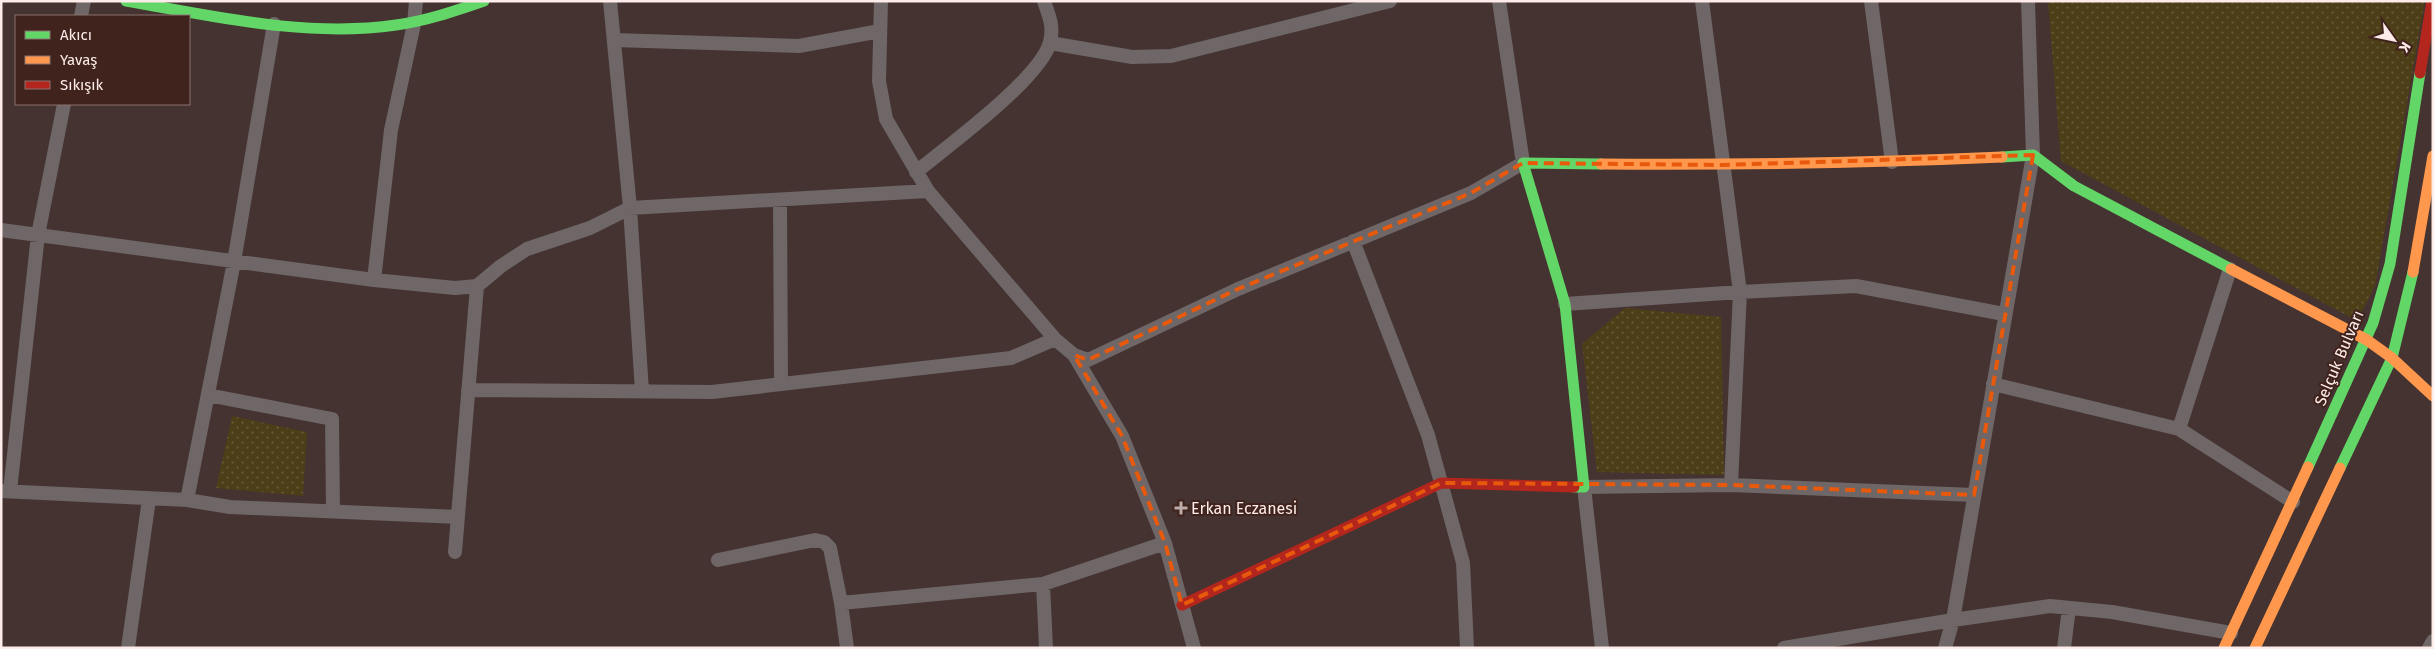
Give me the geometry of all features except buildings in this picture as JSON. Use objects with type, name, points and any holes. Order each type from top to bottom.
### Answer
[{"type":"street","points":[[81,15],[84,1]]},
{"type":"street","points":[[126,1],[298,28],[362,30],[414,24],[484,1]]},
{"type":"street","points":[[374,280],[391,130],[414,24],[416,1]]},
{"type":"street","points":[[610,1],[630,208],[642,391]]},
{"type":"street","points":[[881,1],[879,81],[886,119],[928,191],[1055,339],[1074,355],[1122,436],[1166,543],[1194,648]]},
{"type":"street","points":[[916,172],[1014,91],[1040,62],[1050,43],[1052,23],[1044,1]]},
{"type":"street","points":[[1050,43],[1132,56],[1171,56],[1207,45],[1390,1]]},
{"type":"street","points":[[1499,1],[1523,163],[1565,304],[1602,648]]},
{"type":"street","points":[[1702,1],[1740,292],[1731,484]]},
{"type":"street","points":[[1872,1],[1892,162]]},
{"type":"street","points":[[1945,648],[1953,620],[2004,314],[2033,155],[2028,1]]},
{"type":"street","name":"Selçuk Bulvarı","points":[[2224,648],[2367,340],[2390,264],[2432,1]]},
{"type":"street","points":[[187,500],[234,262],[274,24]]},
{"type":"street","points":[[614,40],[799,46],[880,31]]},
{"type":"street","points":[[64,105],[38,235],[6,491],[187,500],[230,507],[458,516]]},
{"type":"street","points":[[1074,355],[1088,360],[1238,289],[1471,193],[1523,163],[1723,166],[1892,162],[2033,155],[2074,186],[2367,340],[2392,358],[2433,396]]},
{"type":"street","points":[[2255,648],[2392,358],[2412,274],[2432,164]]},
{"type":"street","points":[[1,230],[374,280],[455,288],[477,286],[501,266],[527,250],[590,228],[630,208],[928,191]]},
{"type":"street","points":[[780,200],[781,384]]},
{"type":"street","points":[[1353,242],[1428,435],[1463,563],[1466,648]]},
{"type":"street","points":[[2179,429],[2230,269]]},
{"type":"street","points":[[455,552],[477,286]]},
{"type":"street","points":[[1565,304],[1856,286],[2004,314]]},
{"type":"street","points":[[468,390],[712,392],[1011,358],[1055,339]]},
{"type":"street","points":[[1993,384],[2179,429],[2293,502]]},
{"type":"street","points":[[208,395],[332,419],[333,511]]},
{"type":"street","points":[[1182,605],[1441,483],[1584,487],[1731,484],[1974,495]]},
{"type":"street","points":[[128,648],[149,499]]},
{"type":"street","points":[[718,560],[815,540],[820,541],[830,548],[842,603],[847,648]]},
{"type":"street","points":[[842,603],[1043,584],[1166,543]]},
{"type":"street","points":[[1043,584],[1046,648]]},
{"type":"street","points":[[1784,648],[2050,606],[2112,612],[2231,633]]},
{"type":"street","points":[[2064,648],[2068,608]]},
{"type":"street","points":[[2429,648],[2433,641]]},
{"type":"highlighted area","points":[[2033,155],[1974,495],[1731,485],[1441,483],[1182,605],[1165,543],[1122,436],[1074,355],[1088,360],[1238,289],[1471,193],[1523,163],[1723,165]]},
{"type":"shaded area","points":[[2048,1],[2425,1],[2375,286],[2357,321],[2061,161]]},
{"type":"shaded area","points":[[1625,308],[1721,317],[1724,475],[1597,472],[1582,344]]},
{"type":"shaded area","points":[[232,416],[307,432],[303,496],[216,488]]},
{"type":"traffic: fast","points":[[126,1],[226,19],[328,29],[396,25],[418,21],[484,1]]},
{"type":"traffic: fast","points":[[2308,467],[2373,323],[2390,264],[2420,73]]},
{"type":"traffic: fast","points":[[2002,157],[2033,155],[2074,186],[2231,269]]},
{"type":"traffic: fast","points":[[1574,487],[1584,487],[1565,304],[1523,163],[1601,164]]},
{"type":"traffic: fast","points":[[2340,468],[2392,358],[2413,272]]},
{"type":"traffic: slow","points":[[2413,272],[2433,156]]},
{"type":"traffic: slow","points":[[1601,164],[1802,163],[2002,157]]},
{"type":"traffic: slow","points":[[2231,269],[2367,340],[2392,358],[2433,396]]},
{"type":"traffic: slow","points":[[2224,648],[2308,467]]},
{"type":"traffic: slow","points":[[2255,648],[2340,468]]},
{"type":"traffic: jam","points":[[2420,73],[2432,1]]},
{"type":"traffic: jam","points":[[1182,605],[1441,483],[1574,487]]},
{"type":"place","name":"Erkan Eczanesi","points":[[1181,508]]}]
